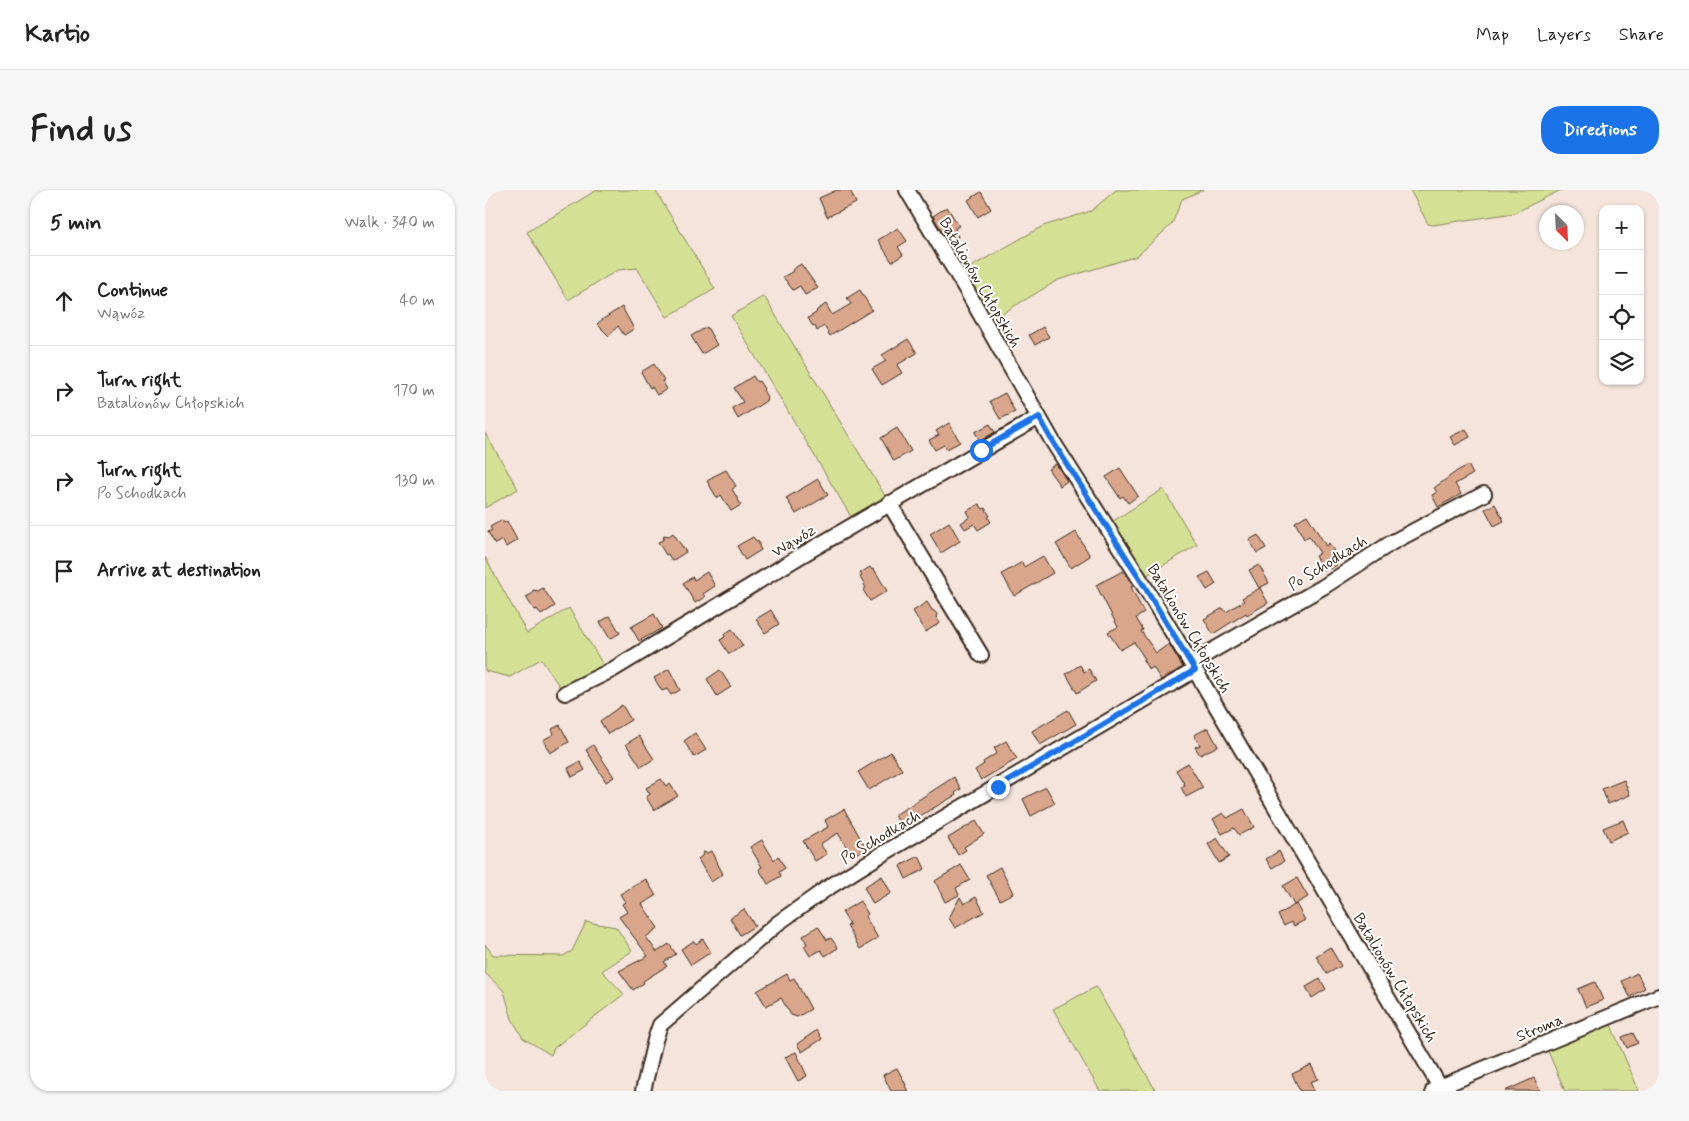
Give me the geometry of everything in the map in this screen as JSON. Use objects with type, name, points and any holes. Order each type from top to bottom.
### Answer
[{"type":"street","name":"Batalionów Chłopskich","points":[[907,190],[1053,442],[1193,666],[1434,1075],[1436,1089]]},
{"type":"street","name":"Wąwóz","points":[[565,692],[612,670],[695,618],[889,503],[1039,417]]},
{"type":"street","name":"Po Schodkach","points":[[643,1091],[660,1025],[778,923],[826,889],[874,859],[1323,587],[1391,543],[1484,494]]},
{"type":"street","points":[[889,503],[981,655]]},
{"type":"street","name":"Stroma","points":[[1436,1089],[1659,996]]},
{"type":"green space","points":[[597,190],[655,190],[715,289],[667,317],[637,268],[618,270],[568,300],[527,232]]},
{"type":"green space","points":[[1116,190],[1203,190],[1182,199],[1172,224],[1137,256],[1058,280],[988,322],[960,273],[1043,226],[1091,211]]},
{"type":"green space","points":[[1410,190],[1561,190],[1514,213],[1433,225],[1428,224]]},
{"type":"green space","points":[[764,296],[887,499],[853,520],[731,316]]},
{"type":"green space","points":[[485,433],[518,489],[485,508]]},
{"type":"green space","points":[[1163,489],[1197,545],[1144,577],[1110,523]]},
{"type":"green space","points":[[485,557],[527,633],[569,608],[605,668],[562,690],[541,659],[510,677],[485,671]]},
{"type":"green space","points":[[586,922],[616,927],[632,951],[602,971],[624,994],[554,1048],[551,1055],[523,1038],[512,1019],[504,991],[485,973],[485,944],[493,955],[563,956],[572,951]]},
{"type":"green space","points":[[1096,987],[1156,1091],[1100,1091],[1053,1009]]},
{"type":"green space","points":[[1610,1023],[1639,1091],[1565,1091],[1547,1049]]},
{"type":"building","points":[[837,190],[850,190],[856,203],[827,217],[819,198]]},
{"type":"building","points":[[981,192],[991,209],[978,217],[968,200]]},
{"type":"building","points":[[947,207],[959,226],[955,228],[958,237],[948,243],[933,216]]},
{"type":"building","points":[[898,228],[907,241],[898,247],[903,255],[892,262],[878,240]]},
{"type":"building","points":[[801,264],[818,288],[805,295],[800,286],[793,290],[783,277]]},
{"type":"building","points":[[860,290],[872,310],[830,336],[824,326],[817,331],[808,318],[826,304],[832,315],[851,304],[847,298]]},
{"type":"building","points":[[622,307],[634,329],[624,335],[618,326],[609,336],[597,324]]},
{"type":"building","points":[[707,327],[717,345],[702,354],[691,336]]},
{"type":"building","points":[[1043,327],[1049,337],[1035,345],[1029,335]]},
{"type":"building","points":[[908,339],[917,353],[897,365],[902,373],[882,385],[872,369],[886,361],[882,355]]},
{"type":"building","points":[[654,364],[667,389],[657,395],[652,387],[650,388],[641,372]]},
{"type":"building","points":[[753,376],[764,389],[767,397],[766,401],[738,419],[732,408],[743,402],[734,388]]},
{"type":"building","points":[[1005,393],[1015,412],[1000,419],[990,401]]},
{"type":"building","points":[[949,423],[960,442],[947,449],[944,445],[935,450],[929,440],[939,435],[936,431]]},
{"type":"building","points":[[990,424],[995,432],[980,441],[975,432]]},
{"type":"building","points":[[897,428],[911,451],[894,461],[881,438]]},
{"type":"building","points":[[1466,429],[1470,437],[1455,445],[1450,437]]},
{"type":"building","points":[[1056,464],[1067,481],[1060,486],[1048,469]]},
{"type":"building","points":[[1468,465],[1473,474],[1455,484],[1461,494],[1438,507],[1432,495],[1437,492],[1434,488]]},
{"type":"building","points":[[1120,468],[1138,496],[1128,503],[1123,496],[1120,498],[1106,477]]},
{"type":"building","points":[[726,470],[736,486],[732,489],[741,505],[731,511],[721,495],[717,498],[707,481]]},
{"type":"building","points":[[818,479],[828,495],[796,514],[786,498]]},
{"type":"building","points":[[979,504],[983,509],[985,508],[991,522],[978,530],[974,524],[965,529],[961,523],[970,517],[967,511]]},
{"type":"building","points":[[1495,504],[1504,521],[1494,526],[1485,509]]},
{"type":"building","points":[[1307,515],[1326,546],[1329,543],[1339,560],[1335,562],[1337,565],[1330,569],[1329,566],[1323,570],[1315,556],[1320,553],[1309,536],[1304,539],[1295,522]]},
{"type":"building","points":[[502,520],[504,523],[507,521],[517,540],[506,547],[502,540],[495,544],[488,532],[492,530],[490,527]]},
{"type":"building","points":[[949,522],[960,541],[941,553],[930,534]]},
{"type":"building","points":[[1076,532],[1090,556],[1071,568],[1056,544]]},
{"type":"building","points":[[673,533],[686,552],[672,561],[658,542],[663,540],[664,535],[669,536]]},
{"type":"building","points":[[1258,535],[1266,548],[1257,553],[1249,540]]},
{"type":"building","points":[[753,537],[759,542],[761,550],[745,560],[737,546]]},
{"type":"building","points":[[1043,556],[1053,573],[1014,596],[1002,574],[1022,562],[1024,567]]},
{"type":"building","points":[[1259,565],[1269,583],[1259,588],[1249,570]]},
{"type":"building","points":[[870,567],[872,570],[874,569],[887,591],[870,601],[863,590],[866,588],[860,573]]},
{"type":"building","points":[[1123,571],[1134,586],[1131,587],[1144,613],[1136,618],[1143,630],[1141,631],[1156,653],[1169,644],[1183,667],[1161,680],[1153,667],[1149,670],[1143,660],[1145,659],[1134,642],[1120,650],[1108,632],[1118,627],[1096,585]]},
{"type":"building","points":[[707,572],[715,586],[703,594],[705,597],[695,603],[683,583],[693,577],[694,580]]},
{"type":"building","points":[[1209,572],[1216,584],[1207,590],[1199,577]]},
{"type":"building","points":[[543,588],[555,606],[541,615],[537,609],[534,610],[526,597],[532,594],[533,590],[538,591]]},
{"type":"building","points":[[1260,588],[1268,603],[1247,615],[1246,613],[1213,634],[1204,619],[1223,608],[1226,612],[1244,601],[1242,598]]},
{"type":"building","points":[[927,602],[937,614],[936,617],[940,623],[925,632],[913,611]]},
{"type":"building","points":[[771,610],[779,624],[765,633],[756,619]]},
{"type":"building","points":[[654,614],[662,628],[639,641],[631,627]]},
{"type":"building","points":[[610,616],[620,633],[610,639],[600,622]]},
{"type":"building","points":[[732,629],[743,646],[729,654],[720,640],[725,637],[724,634]]},
{"type":"building","points":[[1080,665],[1084,672],[1089,669],[1096,681],[1077,693],[1066,674]]},
{"type":"building","points":[[669,669],[680,690],[671,695],[667,689],[662,691],[654,678]]},
{"type":"building","points":[[720,670],[731,687],[717,696],[707,679]]},
{"type":"building","points":[[622,705],[631,720],[608,734],[600,721]]},
{"type":"building","points":[[1068,710],[1076,724],[1040,745],[1032,731]]},
{"type":"building","points":[[560,725],[569,742],[550,753],[543,740],[554,734],[552,729]]},
{"type":"building","points":[[1208,728],[1218,746],[1200,755],[1195,747],[1200,745],[1194,735]]},
{"type":"building","points":[[695,733],[706,750],[694,757],[684,741]]},
{"type":"building","points":[[639,736],[654,759],[641,767],[626,744]]},
{"type":"building","points":[[1006,741],[1017,759],[981,780],[975,770],[997,753],[994,748]]},
{"type":"building","points":[[593,745],[614,777],[606,782],[586,750]]},
{"type":"building","points":[[891,752],[902,770],[869,790],[858,772]]},
{"type":"building","points":[[580,762],[585,770],[572,777],[568,768]]},
{"type":"building","points":[[1188,763],[1203,788],[1186,797],[1181,787],[1185,785],[1176,770]]},
{"type":"building","points":[[954,777],[961,789],[955,793],[956,795],[901,827],[895,815]]},
{"type":"building","points":[[661,779],[666,786],[670,784],[678,796],[654,810],[646,797],[650,794],[646,788]]},
{"type":"building","points":[[1624,780],[1630,795],[1608,804],[1602,789]]},
{"type":"building","points":[[1046,787],[1055,803],[1031,816],[1023,799]]},
{"type":"building","points":[[844,809],[866,848],[852,856],[838,833],[820,844],[827,854],[815,861],[803,841],[828,827],[825,820]]},
{"type":"building","points":[[1244,809],[1254,827],[1239,835],[1234,828],[1222,834],[1213,819],[1223,813],[1227,818]]},
{"type":"building","points":[[1623,820],[1628,832],[1609,841],[1603,828]]},
{"type":"building","points":[[976,821],[984,834],[964,847],[966,850],[958,855],[948,838]]},
{"type":"building","points":[[1217,838],[1229,857],[1219,863],[1208,844]]},
{"type":"building","points":[[762,840],[774,860],[778,856],[785,868],[779,872],[781,876],[768,884],[759,869],[762,867],[750,847]]},
{"type":"building","points":[[711,851],[723,874],[711,882],[698,859],[702,856],[703,852]]},
{"type":"building","points":[[1279,851],[1284,861],[1272,868],[1266,859]]},
{"type":"building","points":[[919,856],[925,869],[906,879],[900,866]]},
{"type":"building","points":[[961,865],[970,880],[956,888],[959,895],[945,902],[935,881]]},
{"type":"building","points":[[1000,867],[1013,893],[1000,900],[986,875]]},
{"type":"building","points":[[882,876],[891,893],[873,904],[864,887]]},
{"type":"building","points":[[1297,878],[1308,897],[1294,905],[1283,886]]},
{"type":"building","points":[[646,879],[656,896],[642,904],[658,928],[646,937],[657,952],[669,944],[676,954],[664,962],[667,966],[643,981],[644,983],[633,990],[619,971],[648,956],[619,917],[627,912],[622,904],[625,902],[620,894]]},
{"type":"building","points":[[960,897],[964,904],[976,897],[984,912],[955,928],[949,918]]},
{"type":"building","points":[[860,901],[868,914],[865,916],[878,938],[860,949],[847,926],[850,925],[842,912]]},
{"type":"building","points":[[1296,904],[1305,920],[1294,926],[1291,922],[1284,926],[1278,915]]},
{"type":"building","points":[[744,909],[755,926],[740,935],[730,918]]},
{"type":"building","points":[[818,926],[827,940],[831,938],[838,948],[825,956],[821,950],[810,956],[804,946],[807,944],[803,936]]},
{"type":"building","points":[[703,939],[711,952],[691,965],[681,949],[694,941],[696,944]]},
{"type":"building","points":[[1330,947],[1341,966],[1327,974],[1316,956]]},
{"type":"building","points":[[1637,973],[1645,988],[1630,997],[1622,981]]},
{"type":"building","points":[[787,974],[790,980],[794,978],[811,1009],[797,1017],[791,1015],[781,998],[766,1006],[757,991]]},
{"type":"building","points":[[1320,979],[1326,989],[1312,998],[1306,987]]},
{"type":"building","points":[[1595,982],[1603,1000],[1586,1007],[1578,989]]},
{"type":"building","points":[[817,1030],[822,1039],[802,1052],[797,1044]]},
{"type":"building","points":[[1633,1033],[1638,1043],[1627,1048],[1622,1037]]},
{"type":"building","points":[[796,1052],[807,1076],[798,1081],[785,1057]]},
{"type":"building","points":[[1311,1065],[1318,1079],[1310,1082],[1314,1091],[1300,1091],[1292,1074]]},
{"type":"building","points":[[897,1068],[908,1091],[891,1091],[883,1075]]},
{"type":"building","points":[[1534,1078],[1540,1091],[1505,1091]]},
{"type":"route","points":[[981,450],[1039,417],[1195,670],[998,787]]}]
